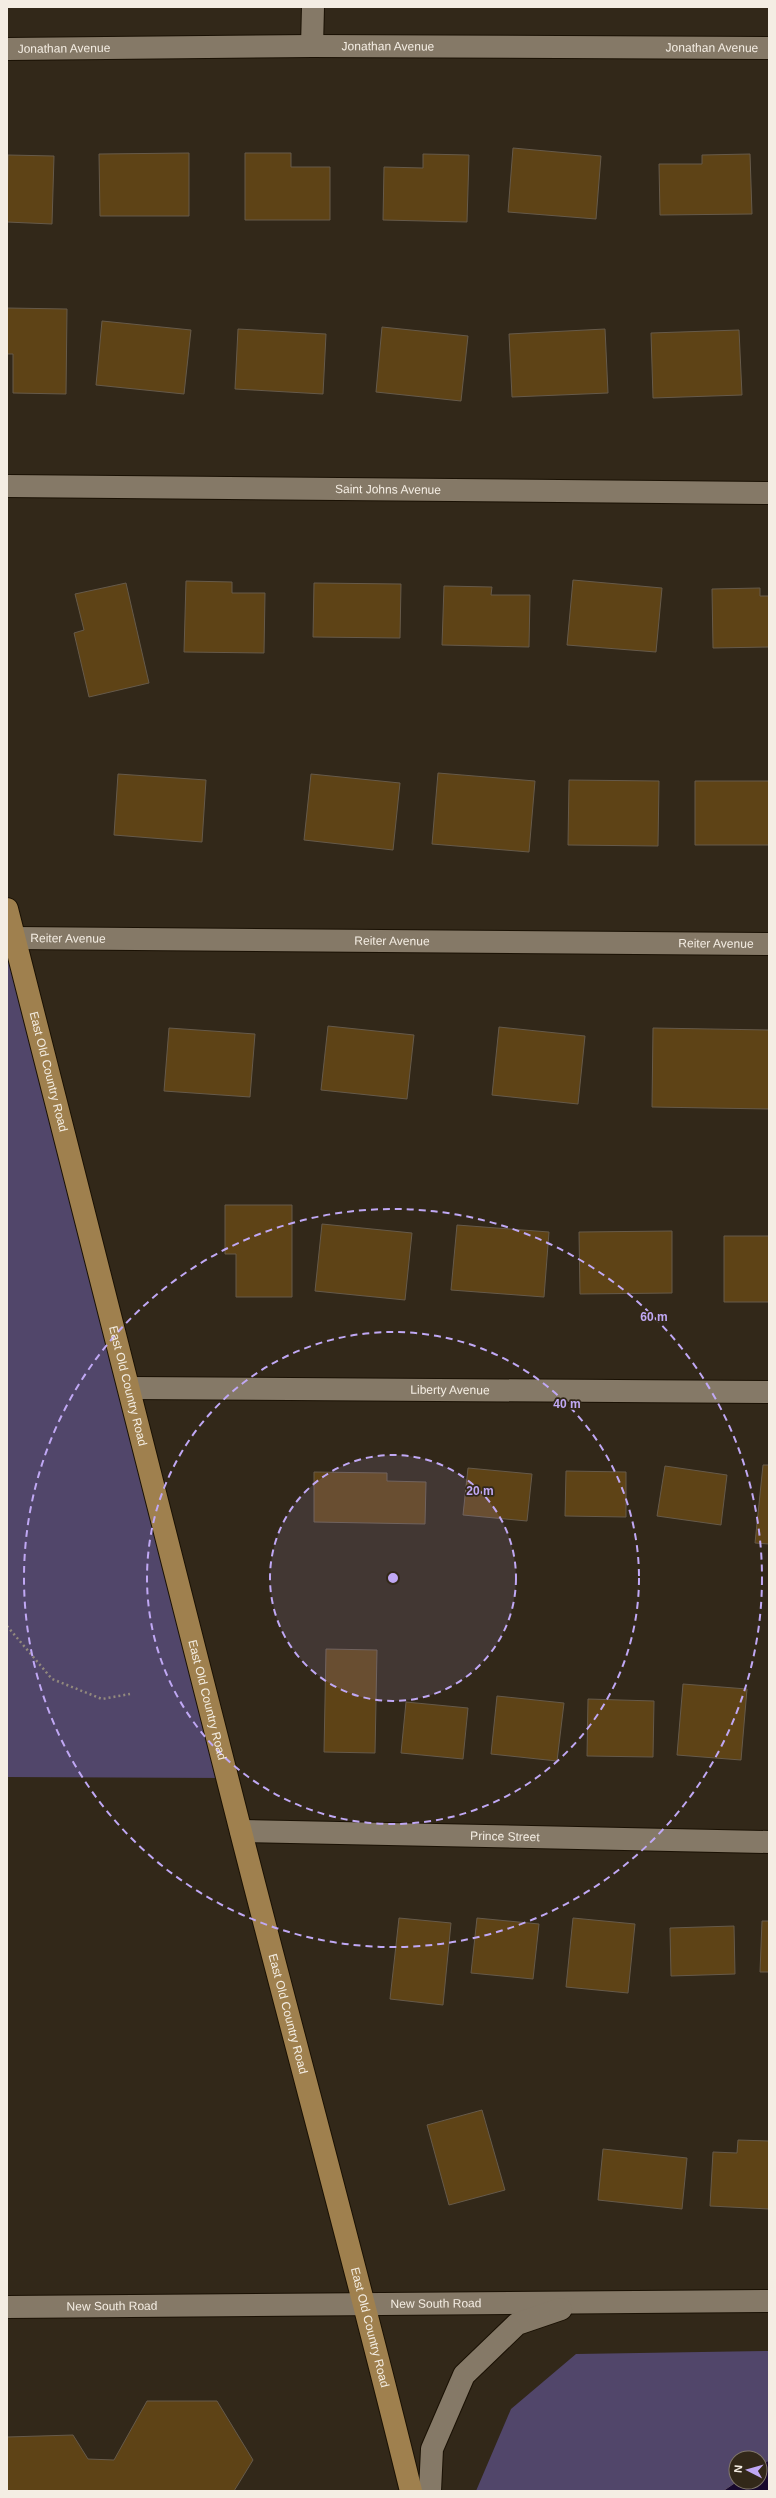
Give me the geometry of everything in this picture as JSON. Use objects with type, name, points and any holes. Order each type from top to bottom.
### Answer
[{"type":"main road","name":"East Old Country Road","points":[[7,909],[130,1388],[241,1831],[365,2304],[411,2491]]},
{"type":"street","points":[[312,46],[313,7]]},
{"type":"street","name":"Jonathan Avenue","points":[[7,49],[312,46],[769,48]]},
{"type":"street","name":"Saint Johns Avenue","points":[[7,486],[769,493]]},
{"type":"street","name":"Reiter Avenue","points":[[14,938],[769,944]]},
{"type":"street","name":"Liberty Avenue","points":[[130,1388],[769,1392]]},
{"type":"street","name":"Prince Street","points":[[241,1831],[769,1842]]},
{"type":"street","name":"New South Road","points":[[7,2307],[769,2301]]},
{"type":"street","points":[[430,2491],[432,2449],[464,2375],[517,2324],[579,2303]]},
{"type":"path","points":[[7,1626],[52,1679],[102,1699],[130,1694]]},
{"type":"shaded area","points":[[7,910],[228,1778],[7,1777]]},
{"type":"shaded area","points":[[769,2351],[769,2491],[476,2491],[511,2409],[576,2354]]},
{"type":"shaded area","points":[[769,2460],[769,2491],[723,2491],[728,2488],[728,2490],[768,2490]]},
{"type":"building","points":[[513,148],[601,156],[596,219],[508,212]]},
{"type":"building","points":[[189,153],[189,216],[100,216],[99,154]]},
{"type":"building","points":[[245,153],[291,153],[291,167],[330,167],[330,220],[245,220]]},
{"type":"building","points":[[423,154],[469,155],[467,222],[383,220],[384,167],[423,168]]},
{"type":"building","points":[[750,154],[752,214],[660,215],[659,164],[702,164],[702,155]]},
{"type":"building","points":[[8,155],[54,156],[52,224],[7,222]]},
{"type":"building","points":[[7,308],[67,309],[66,394],[13,393],[13,354],[7,354]]},
{"type":"building","points":[[102,321],[191,330],[184,394],[96,385]]},
{"type":"building","points":[[382,327],[468,336],[461,401],[376,392]]},
{"type":"building","points":[[238,329],[326,334],[323,394],[235,389]]},
{"type":"building","points":[[605,329],[608,393],[512,397],[509,334]]},
{"type":"building","points":[[739,330],[742,395],[653,398],[651,333]]},
{"type":"building","points":[[573,580],[662,588],[656,652],[567,645]]},
{"type":"building","points":[[186,581],[232,582],[232,593],[265,593],[264,653],[184,652]]},
{"type":"building","points":[[126,583],[149,683],[89,697],[74,633],[84,630],[75,594]]},
{"type":"building","points":[[314,583],[401,584],[400,638],[313,637]]},
{"type":"building","points":[[444,586],[492,587],[491,595],[530,595],[529,647],[442,645]]},
{"type":"building","points":[[760,588],[760,596],[769,596],[769,647],[713,648],[712,589]]},
{"type":"building","points":[[438,773],[535,781],[529,852],[432,844]]},
{"type":"building","points":[[118,774],[206,780],[202,842],[114,835]]},
{"type":"building","points":[[311,774],[400,783],[393,850],[304,840]]},
{"type":"building","points":[[569,780],[659,781],[658,846],[568,845]]},
{"type":"building","points":[[695,781],[769,781],[769,845],[695,845]]},
{"type":"building","points":[[328,1026],[414,1035],[407,1099],[321,1090]]},
{"type":"building","points":[[499,1027],[585,1036],[578,1104],[492,1095]]},
{"type":"building","points":[[169,1028],[255,1034],[250,1097],[164,1091]]},
{"type":"building","points":[[653,1028],[769,1030],[769,1109],[652,1107]]},
{"type":"building","points":[[225,1205],[292,1205],[292,1297],[236,1297],[236,1254],[225,1254]]},
{"type":"building","points":[[322,1224],[412,1233],[405,1300],[315,1291]]},
{"type":"building","points":[[457,1225],[549,1232],[544,1297],[451,1290]]},
{"type":"building","points":[[672,1231],[672,1293],[580,1294],[579,1232]]},
{"type":"building","points":[[724,1236],[769,1236],[769,1302],[724,1302]]},
{"type":"building","points":[[763,1465],[769,1465],[769,1544],[755,1543]]},
{"type":"building","points":[[665,1466],[727,1475],[721,1525],[657,1516]]},
{"type":"building","points":[[468,1468],[532,1474],[527,1521],[463,1515]]},
{"type":"building","points":[[566,1471],[626,1472],[626,1517],[565,1516]]},
{"type":"building","points":[[314,1472],[387,1473],[387,1481],[426,1482],[425,1524],[314,1522]]},
{"type":"building","points":[[326,1649],[377,1650],[375,1753],[324,1752]]},
{"type":"building","points":[[683,1684],[747,1689],[741,1760],[677,1755]]},
{"type":"building","points":[[497,1696],[564,1703],[557,1761],[491,1754]]},
{"type":"building","points":[[588,1699],[654,1701],[653,1757],[587,1756]]},
{"type":"building","points":[[406,1702],[468,1708],[463,1759],[401,1753]]},
{"type":"building","points":[[399,1918],[451,1923],[443,2005],[390,1999]]},
{"type":"building","points":[[477,1918],[539,1924],[533,1979],[471,1973]]},
{"type":"building","points":[[573,1918],[635,1924],[628,1993],[566,1987]]},
{"type":"building","points":[[762,1921],[769,1921],[769,1972],[760,1972]]},
{"type":"building","points":[[734,1926],[735,1974],[671,1976],[670,1928]]},
{"type":"building","points":[[482,2110],[505,2190],[449,2205],[427,2125]]},
{"type":"building","points":[[738,2140],[769,2141],[769,2209],[710,2206],[713,2152],[737,2153]]},
{"type":"building","points":[[603,2149],[687,2158],[682,2209],[598,2200]]},
{"type":"building","points":[[147,2401],[217,2401],[253,2460],[234,2491],[7,2491],[7,2437],[73,2435],[88,2459],[114,2460]]}]
